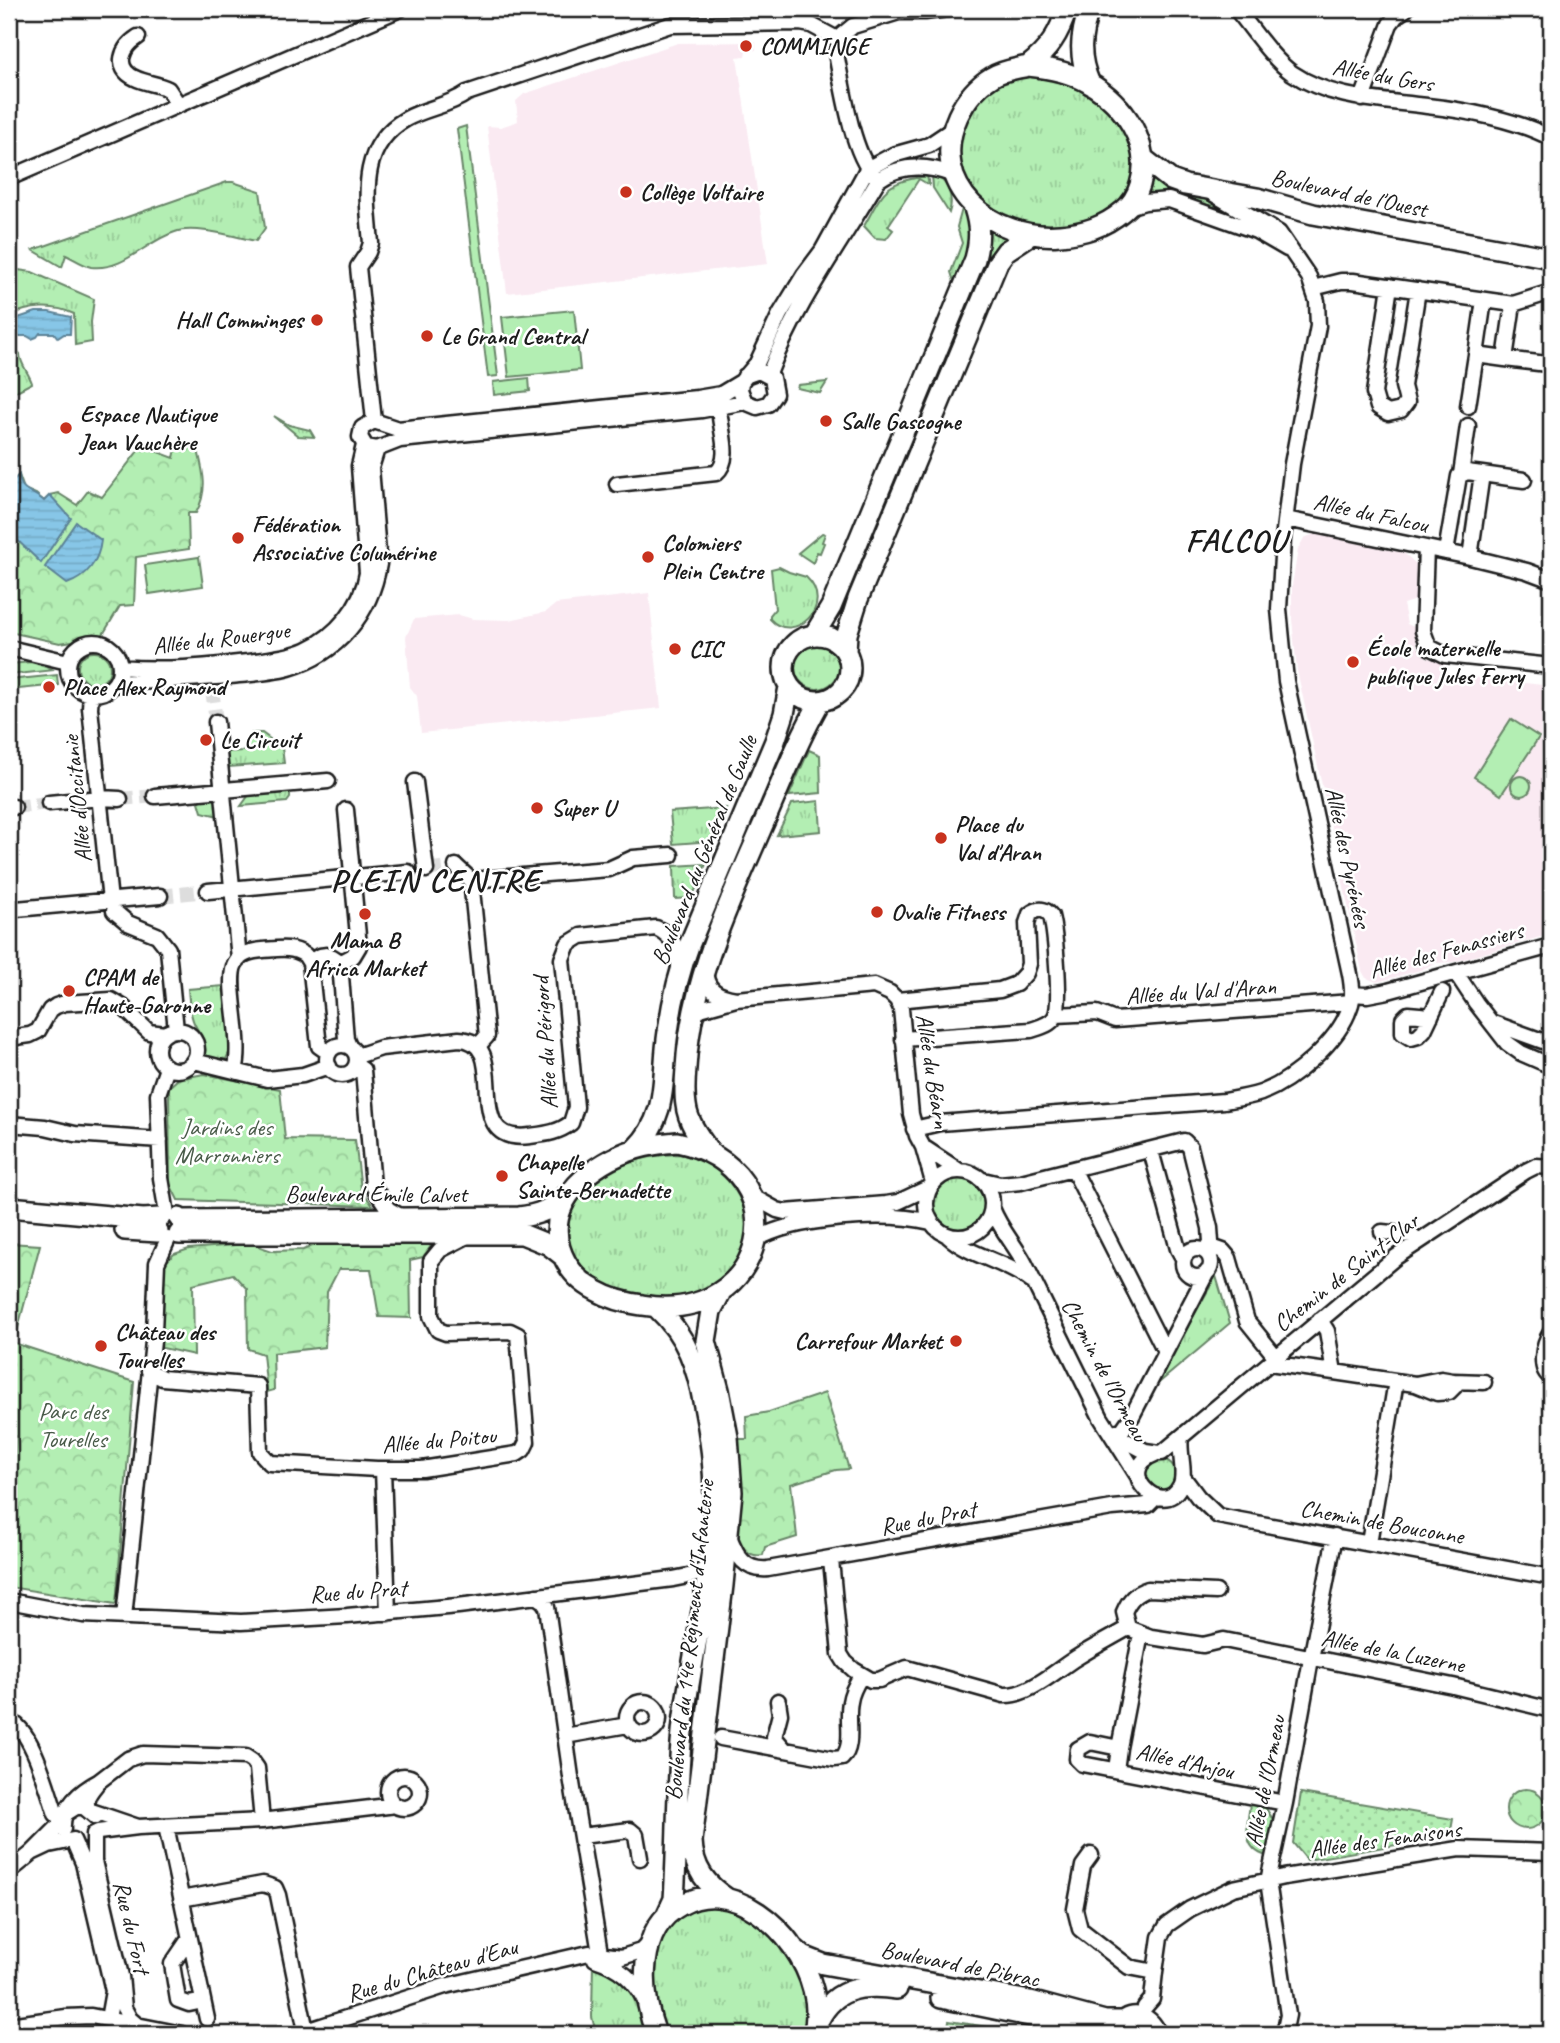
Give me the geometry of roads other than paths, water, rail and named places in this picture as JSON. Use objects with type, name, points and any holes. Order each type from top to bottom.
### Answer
[{"type":"street","points":[[9,178],[400,9]]},
{"type":"street","points":[[878,180],[867,169],[856,142],[837,58],[839,40],[853,26],[891,14],[948,9]]},
{"type":"street","points":[[1028,66],[1053,42],[1067,9]]},
{"type":"street","points":[[1089,9],[1081,34],[1080,48],[1090,84]]},
{"type":"street","name":"Allée du Gers","points":[[1236,9],[1294,75],[1326,90],[1362,99],[1428,106],[1517,123],[1551,138]]},
{"type":"street","points":[[1362,99],[1389,28],[1396,16],[1406,9]]},
{"type":"street","points":[[117,682],[120,667],[114,651],[100,642],[91,642],[81,645],[73,652],[68,662],[71,681],[77,688],[91,693],[100,693],[117,682],[211,683],[286,669],[309,661],[338,642],[356,622],[370,597],[379,564],[371,468],[375,446],[388,435],[379,424],[358,267],[371,243],[366,184],[370,163],[384,137],[405,119],[467,93],[670,25],[800,23],[811,25],[839,40]]},
{"type":"street","points":[[138,37],[122,52],[122,65],[135,78],[168,89],[178,104]]},
{"type":"street","points":[[1028,66],[1048,68],[1090,84],[1111,101],[1133,127],[1140,142],[1144,159],[1141,182],[1128,208],[1102,226],[1088,231],[1030,235],[1000,224],[974,208],[961,191],[954,175],[950,146],[953,129],[967,99],[993,77],[1028,66]]},
{"type":"street","points":[[745,402],[740,390],[743,379],[757,363],[780,314],[822,251],[867,169],[892,155],[929,145],[953,129]]},
{"type":"street","name":"Boulevard de l'Ouest","points":[[1144,159],[1171,180],[1206,190],[1257,198],[1313,214],[1551,258]]},
{"type":"street","points":[[769,374],[760,371],[721,394],[705,397],[398,429],[379,424],[362,428],[360,437],[375,446],[400,440],[702,410],[745,402],[757,407],[768,404],[773,399],[776,388],[769,374],[794,318],[878,180],[888,173],[909,167],[930,167],[954,175]]},
{"type":"street","name":"Allée des Pyrénées","points":[[1206,190],[1279,233],[1303,266],[1318,308],[1318,326],[1292,464],[1279,590],[1283,660],[1350,974],[1352,998]]},
{"type":"street","name":"Allée des Pyrénées","points":[[1128,208],[1145,202],[1169,200],[1256,231],[1292,252]]},
{"type":"street","points":[[814,635],[831,607],[975,259],[979,243],[979,225],[974,208]]},
{"type":"street","points":[[846,652],[833,639],[814,635],[797,641],[785,657],[783,667],[789,687],[797,696],[820,702],[832,699],[848,682],[850,672],[846,652],[850,620],[858,599],[998,262],[1006,251],[1030,235]]},
{"type":"street","points":[[1313,288],[1341,281],[1513,304],[1551,292]]},
{"type":"street","points":[[1390,286],[1374,393],[1378,407],[1388,413],[1401,410],[1407,402],[1403,386],[1418,290]]},
{"type":"street","points":[[1468,406],[1484,300]]},
{"type":"street","points":[[1505,359],[1513,304]]},
{"type":"street","points":[[1476,355],[1547,365]]},
{"type":"street","points":[[617,484],[716,473],[723,466],[725,458],[720,417]]},
{"type":"street","name":"Allée du Falcou","points":[[1446,552],[1468,426]]},
{"type":"street","name":"Allée du Rouergue","points":[[120,667],[179,669],[284,657],[307,649],[331,633],[353,608],[365,583],[367,573],[359,466],[375,446]]},
{"type":"street","points":[[1461,474],[1467,472],[1524,480]]},
{"type":"street","points":[[1470,557],[1482,474]]},
{"type":"street","name":"Allée du Falcou","points":[[1286,519],[1470,557],[1527,571],[1551,580]]},
{"type":"street","points":[[1426,548],[1423,631],[1427,645],[1445,655],[1551,666]]},
{"type":"street","points":[[9,648],[68,662]]},
{"type":"street","name":"Boulevard du Général de Gaulle","points":[[635,1149],[645,1139],[659,1112],[667,1035],[679,974],[775,741],[789,687]]},
{"type":"street","name":"Allée d'Occitanie","points":[[91,693],[90,708],[112,906]]},
{"type":"street","name":"Boulevard du Général de Gaulle","points":[[711,1153],[692,1125],[685,1107],[686,1059],[691,1020],[706,960],[804,730],[820,702]]},
{"type":"street","points":[[216,722],[239,959],[232,975],[239,1047],[235,1071]]},
{"type":"street","points":[[155,796],[328,781]]},
{"type":"street","points":[[415,782],[426,870]]},
{"type":"street","points":[[49,803],[100,798],[120,799]]},
{"type":"street","points":[[340,963],[353,956],[359,946],[346,810]]},
{"type":"street","points":[[471,880],[609,869],[633,859],[671,855]]},
{"type":"street","points":[[354,1056],[381,1048],[459,1040],[466,1040],[478,1046],[487,1036],[471,880],[456,866]]},
{"type":"street","points":[[208,891],[408,872]]},
{"type":"street","points":[[9,913],[16,909],[112,906],[160,896]]},
{"type":"street","points":[[112,906],[128,923],[157,935],[167,949],[170,1032]]},
{"type":"street","points":[[897,1000],[1000,990],[1016,984],[1026,973],[1029,964],[1030,914],[1039,909],[1048,912],[1053,920],[1059,993],[1056,1015],[1046,1025],[1031,1030],[903,1039]]},
{"type":"street","name":"Allée du Périgord","points":[[478,1046],[486,1065],[490,1114],[499,1130],[514,1137],[560,1130],[571,1123],[576,1107],[562,958],[565,948],[582,936],[656,928],[674,942],[679,974]]},
{"type":"street","name":"Allée des Fenassiers","points":[[1352,998],[1420,983],[1551,946]]},
{"type":"street","points":[[239,959],[253,951],[289,948],[305,955],[310,963],[319,1046],[340,1074],[350,1072],[354,1056]]},
{"type":"street","points":[[310,963],[318,956],[326,954],[340,963]]},
{"type":"street","points":[[706,960],[707,985],[716,993],[736,999]]},
{"type":"street","points":[[340,963],[346,1039],[363,1070],[373,1186],[388,1209],[406,1219]]},
{"type":"street","points":[[1456,973],[1464,988],[1513,1048],[1551,1066]]},
{"type":"street","points":[[1420,983],[1442,992],[1451,993],[1464,988]]},
{"type":"street","name":"Allée du Béarn","points":[[691,1020],[700,1009],[736,999],[874,986],[885,989],[897,1000],[902,1014],[914,1129],[923,1147],[932,1184]]},
{"type":"street","points":[[1431,1016],[1442,992]]},
{"type":"street","points":[[914,1129],[940,1124],[1223,1101],[1261,1093],[1280,1084],[1317,1055],[1336,1032],[1352,998]]},
{"type":"street","name":"Allée du Val d'Aran","points":[[1056,1015],[1097,1013],[1115,1020],[1352,998]]},
{"type":"street","points":[[9,1038],[38,1031],[50,1010],[56,1006],[111,1000],[123,1007],[149,1032],[170,1032],[188,1033],[197,1049],[194,1061],[185,1069],[167,1068],[158,1058],[160,1039],[170,1032]]},
{"type":"street","points":[[1493,1023],[1551,1044]]},
{"type":"street","points":[[194,1061],[267,1079],[303,1075],[329,1059],[340,1045],[354,1056]]},
{"type":"street","points":[[124,1617],[157,1263],[169,1226],[162,1178],[159,1089],[167,1068]]},
{"type":"street","points":[[9,1124],[75,1134],[160,1140]]},
{"type":"street","points":[[677,1142],[711,1153],[734,1170],[757,1211],[758,1224],[750,1257],[737,1278],[720,1294],[706,1301],[689,1306],[657,1308],[634,1304],[596,1291],[582,1282],[563,1256],[558,1241],[561,1210],[568,1194],[597,1168],[635,1149],[677,1142]]},
{"type":"street","points":[[983,1180],[1000,1184],[1021,1182],[1074,1171],[1180,1142],[1188,1143],[1210,1228],[1208,1249],[1211,1262],[1128,1423],[1123,1429],[1112,1434]]},
{"type":"street","name":"Allée du Béarn","points":[[923,1147],[958,1171]]},
{"type":"street","points":[[1152,1151],[1187,1273],[1192,1302]]},
{"type":"street","name":"Chemin de Saint-Clar","points":[[1159,1453],[1418,1241],[1526,1171],[1540,1165],[1551,1167]]},
{"type":"street","points":[[750,1195],[777,1210],[794,1212],[898,1202],[932,1184],[944,1174],[958,1171],[974,1174],[989,1188],[992,1206],[989,1219],[979,1231],[964,1237],[948,1236],[938,1231],[931,1222],[925,1205],[932,1184]]},
{"type":"street","points":[[1074,1171],[1165,1351]]},
{"type":"street","points":[[992,1206],[1004,1191],[1021,1182]]},
{"type":"street","name":"Boulevard Émile Calvet","points":[[9,1207],[138,1218],[169,1226],[535,1216],[554,1207],[568,1194]]},
{"type":"street","name":"Chemin de l'Ormeau","points":[[992,1206],[1000,1226],[1014,1243],[1101,1418],[1140,1481]]},
{"type":"street","points":[[755,1240],[782,1228],[808,1223],[887,1216],[931,1222]]},
{"type":"street","name":"Boulevard Émile Calvet","points":[[9,1220],[522,1234],[549,1245],[563,1256]]},
{"type":"street","points":[[1382,1232],[1411,1235],[1418,1241]]},
{"type":"street","name":"Allée du Poitou","points":[[149,1371],[162,1378],[258,1386],[260,1452],[270,1463],[422,1469],[506,1457],[520,1452],[527,1445],[517,1333],[446,1333],[438,1330],[432,1321],[433,1259],[446,1247],[472,1234]]},
{"type":"street","name":"Chemin de l'Ormeau","points":[[948,1236],[959,1245],[1015,1269],[1032,1282]]},
{"type":"street","points":[[1183,1258],[1196,1248],[1223,1251],[1229,1258],[1247,1321],[1272,1360],[1415,1384],[1446,1394],[1454,1388],[1453,1381],[1483,1381]]},
{"type":"street","points":[[1187,1273],[1198,1277],[1207,1272]]},
{"type":"street","name":"Boulevard du 14e Régiment d'Infanterie","points":[[720,1294],[710,1311],[706,1341],[719,1390],[732,1467],[729,1536],[692,1828],[692,1851],[705,1881],[728,1899]]},
{"type":"street","name":"Boulevard du 14e Régiment d'Infanterie","points":[[657,1308],[668,1318],[688,1346],[704,1407],[713,1478],[713,1522],[708,1569],[683,1726],[674,1899],[667,1914]]},
{"type":"street","points":[[1320,1320],[1327,1331],[1334,1372]]},
{"type":"street","points":[[1551,1332],[1547,1339],[1543,1367],[1544,1372],[1551,1377]]},
{"type":"street","points":[[1369,1543],[1396,1381]]},
{"type":"street","points":[[1112,1434],[1145,1451],[1173,1457],[1182,1471]]},
{"type":"street","points":[[1159,1453],[1145,1460],[1139,1469],[1140,1481],[1148,1493],[1160,1497],[1174,1493],[1180,1486],[1181,1437]]},
{"type":"street","points":[[383,1469],[388,1612]]},
{"type":"street","name":"Chemin de Bouconne","points":[[1182,1471],[1207,1507],[1218,1516],[1551,1577]]},
{"type":"street","points":[[1112,1508],[1140,1481]]},
{"type":"street","name":"Rue du Prat","points":[[729,1536],[739,1558],[754,1569],[780,1568],[1112,1508],[1148,1505],[1160,1497]]},
{"type":"street","name":"Chemin de Bouconne","points":[[1160,1497],[1207,1507]]},
{"type":"street","name":"Allée de l'Ormeau","points":[[1284,2034],[1288,2015],[1268,1881],[1286,1803],[1335,1536]]},
{"type":"street","points":[[831,1560],[840,1654],[861,1676],[871,1680],[879,1680],[907,1668],[1010,1695],[1027,1689],[1077,1656],[1134,1631]]},
{"type":"street","name":"Rue du Prat","points":[[9,1601],[83,1615],[241,1622],[388,1612],[536,1596],[673,1579],[708,1569]]},
{"type":"street","name":"Allée d'Anjou","points":[[1116,1770],[1134,1631],[1124,1612],[1131,1599],[1143,1591],[1216,1592]]},
{"type":"street","points":[[536,1596],[547,1607],[600,1953]]},
{"type":"street","name":"Allée de la Luzerne","points":[[1134,1631],[1203,1646],[1224,1640],[1453,1686],[1551,1710]]},
{"type":"street","points":[[721,1738],[834,1759],[844,1757],[849,1741],[849,1704],[861,1676]]},
{"type":"street","points":[[778,1701],[780,1714],[774,1737],[785,1750]]},
{"type":"street","points":[[640,1703],[655,1707],[659,1715],[659,1723],[651,1733],[642,1735],[634,1732],[628,1725],[630,1709],[640,1703]]},
{"type":"street","points":[[9,1721],[18,1724],[27,1737],[56,1814],[65,1817]]},
{"type":"street","points":[[659,1723],[683,1726]]},
{"type":"street","points":[[565,1736],[628,1725]]},
{"type":"street","name":"Allée d'Anjou","points":[[1119,1748],[1090,1742],[1080,1747],[1077,1759],[1082,1764],[1286,1803]]},
{"type":"street","points":[[73,1840],[65,1833],[65,1817],[72,1800],[128,1759],[143,1754],[246,1757],[253,1761],[257,1768],[262,1821]]},
{"type":"street","points":[[94,1834],[97,1822],[90,1810],[88,1795],[99,1782]]},
{"type":"street","points":[[32,1853],[49,1845],[73,1840],[83,1841],[94,1834],[138,1826],[262,1821],[396,1805]]},
{"type":"street","points":[[9,1872],[32,1853],[76,1807],[138,1826]]},
{"type":"street","points":[[166,1826],[206,2019]]},
{"type":"street","points":[[581,1836],[630,1830],[636,1836],[640,1858]]},
{"type":"street","name":"Rue du Fort","points":[[94,1834],[94,1861],[121,1976],[123,2005],[128,2016],[137,2025]]},
{"type":"street","name":"Rue du Fort","points":[[73,1840],[83,1863],[113,1991],[108,2019]]},
{"type":"street","name":"Allée des Fenaisons","points":[[1268,1881],[1459,1849],[1551,1852]]},
{"type":"street","points":[[1091,1855],[1083,1866],[1075,1909],[1080,1929],[1129,1967],[1155,1972]]},
{"type":"street","points":[[1148,2003],[1160,1937],[1171,1921],[1217,1894],[1268,1881]]},
{"type":"street","points":[[181,1899],[263,1884],[275,1888],[301,2033]]},
{"type":"street","points":[[653,2026],[646,1969],[650,1942],[667,1914],[695,1899],[711,1896],[749,1907],[766,1919],[792,1946],[805,1966],[814,1990],[817,2012],[813,2032]]},
{"type":"street","points":[[190,1939],[172,1964],[178,2000],[189,2004],[202,2001]]},
{"type":"street","name":"Rue du Château d'Eau","points":[[301,2033],[445,1986],[580,1955],[600,1953],[622,1957],[641,1951],[650,1942]]},
{"type":"street","name":"Boulevard de Pibrac","points":[[792,1946],[803,1956],[823,1964],[1030,2001],[1105,2021],[1119,2028],[1134,2016],[1141,2017],[1153,2025],[1159,2034]]},
{"type":"street","points":[[580,1955],[603,1962],[636,1985],[653,2026]]},
{"type":"street","name":"Boulevard de Pibrac","points":[[813,2032],[821,2014],[835,1999],[848,1990],[870,1986],[895,1988],[1104,2034]]},
{"type":"street","points":[[9,2025],[84,2015],[182,2034]]},
{"type":"water","points":[[36,312],[71,317],[70,334],[58,338],[54,333],[40,333],[32,339],[27,336],[9,336],[9,321]]},
{"type":"water","points":[[19,475],[24,488],[44,501],[50,495],[71,518],[41,563],[9,532],[9,484]]},
{"type":"water","points":[[76,522],[101,540],[98,555],[91,567],[67,584],[45,567]]},
{"type":"tunnel","points":[[212,688],[216,722]]},
{"type":"tunnel","points":[[120,799],[155,796]]},
{"type":"tunnel","points":[[14,807],[49,803]]},
{"type":"tunnel","points":[[408,872],[456,866]]},
{"type":"tunnel","points":[[160,896],[208,891]]},
{"type":"place","name":"COMMINGE","points":[[746,46]]},
{"type":"place","name":"Collège Voltaire","points":[[626,192]]},
{"type":"place","name":"Hall Comminges","points":[[317,320]]},
{"type":"place","name":"Le Grand Central","points":[[427,336]]},
{"type":"place","name":"Salle Gascogne","points":[[826,421]]},
{"type":"place","name":"Espace Nautique Jean Vauchère","points":[[66,428]]},
{"type":"place","name":"Fédération Associative Columérine","points":[[238,538]]},
{"type":"place","name":"Colomiers Plein Centre","points":[[648,557]]},
{"type":"place","name":"CIC","points":[[675,649]]},
{"type":"place","name":"École maternelle publique Jules Ferry","points":[[1353,662]]},
{"type":"place","name":"Place Alex Raymond","points":[[49,687]]},
{"type":"place","name":"Le Circuit","points":[[206,740]]},
{"type":"place","name":"Super U","points":[[537,808]]},
{"type":"place","name":"Place du Val d'Aran","points":[[941,838]]},
{"type":"place","name":"Ovalie Fitness","points":[[877,912]]},
{"type":"place","name":"Mama B Africa Market","points":[[365,914]]},
{"type":"place","name":"CPAM de Haute-Garonne","points":[[69,991]]},
{"type":"place","name":"Chapelle Sainte-Bernadette","points":[[502,1176]]},
{"type":"place","name":"Carrefour Market","points":[[956,1341]]},
{"type":"place","name":"Château des Tourelles","points":[[101,1346]]},
{"type":"district","name":"FALCOU","points":[[1236,540]]},
{"type":"district","name":"PLEIN CENTRE","points":[[436,880]]},
{"type":"park label","name":"Jardins des Marronniers","points":[[227,1141]]},
{"type":"park label","name":"Parc des Tourelles","points":[[73,1425]]}]
